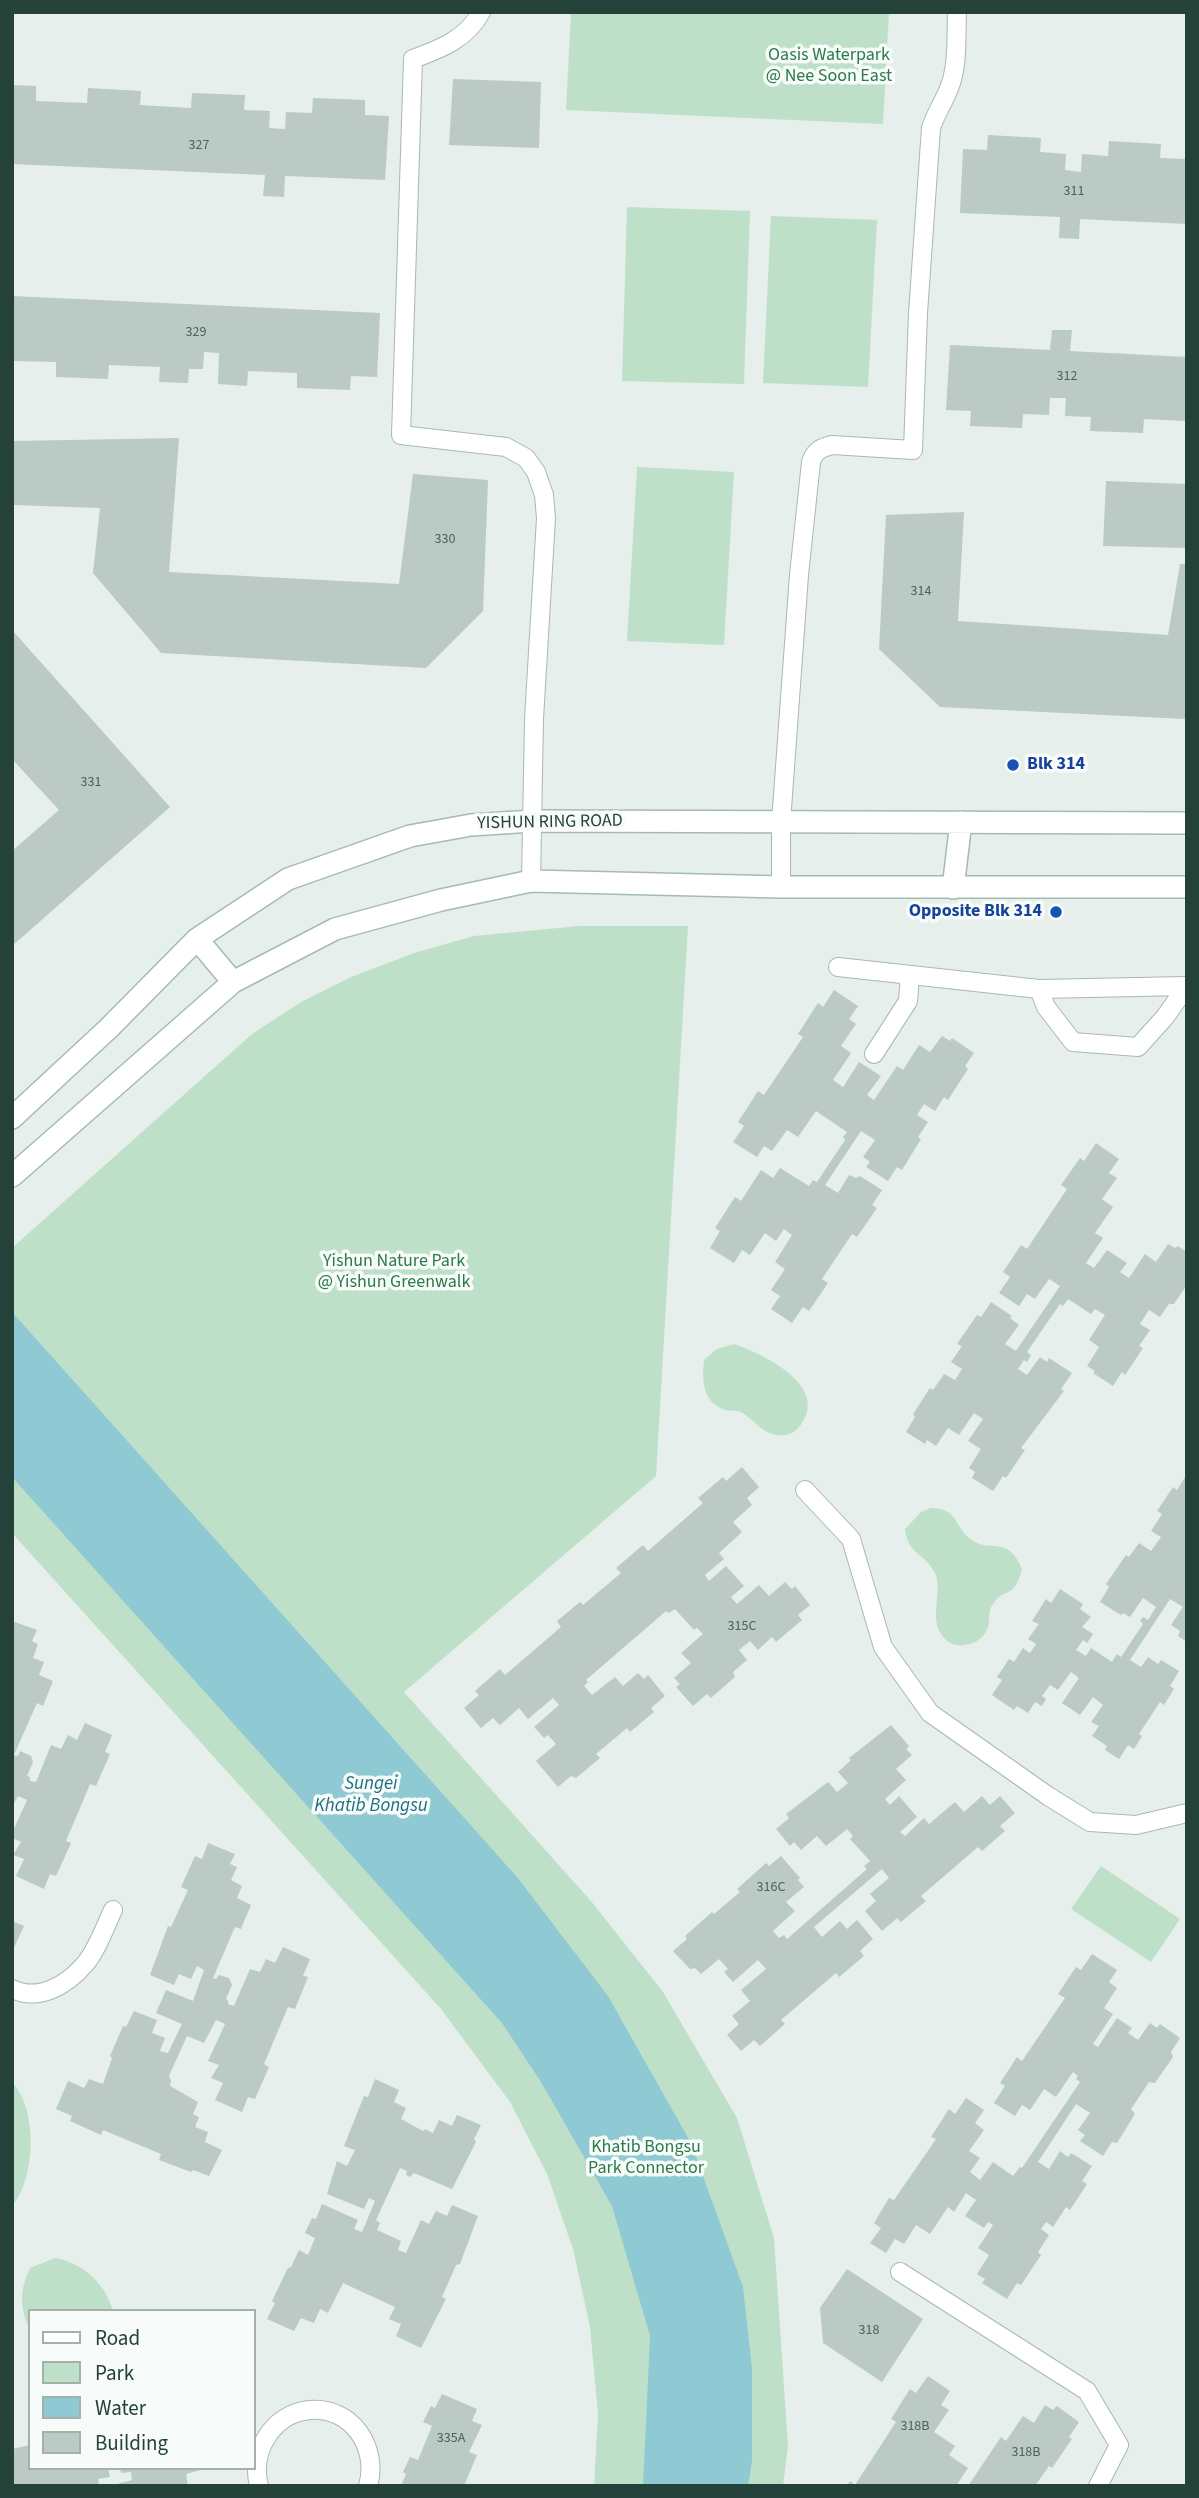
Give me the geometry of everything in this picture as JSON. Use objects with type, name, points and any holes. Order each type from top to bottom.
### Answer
[{"type":"main road","name":"YISHUN RING ROAD","points":[[12,1118],[109,1028],[197,939],[288,879],[410,836],[471,825],[533,821],[1187,823]]},
{"type":"main road","points":[[953,888],[961,822]]},
{"type":"main road","points":[[12,1177],[233,982],[335,929],[442,900],[531,881],[781,887],[1187,887]]},
{"type":"main road","points":[[197,939],[233,982]]},
{"type":"lane","points":[[481,12],[474,25],[447,46],[412,59],[401,435],[506,447],[526,458],[536,472],[544,495],[546,518],[534,719],[531,881]]},
{"type":"lane","points":[[781,887],[781,822],[799,575],[811,462],[814,453],[832,445],[913,450],[918,313],[930,128],[950,86],[955,68],[957,12]]},
{"type":"lane","points":[[838,967],[1039,989],[1187,986]]},
{"type":"lane","points":[[874,1054],[908,1001],[910,975]]},
{"type":"lane","points":[[1039,989],[1046,1007],[1073,1042],[1138,1047],[1165,1017],[1187,986]]},
{"type":"lane","points":[[805,1490],[851,1539],[883,1647],[930,1713],[1048,1796],[1090,1822],[1136,1825],[1187,1813]]},
{"type":"lane","points":[[12,1989],[19,1993],[42,1993],[60,1987],[86,1963],[113,1910]]},
{"type":"lane","points":[[900,2272],[1087,2391],[1119,2445],[1098,2486]]},
{"type":"lane","points":[[260,2486],[256,2463],[262,2444],[273,2427],[290,2416],[309,2410],[329,2412],[347,2420],[362,2434],[370,2453],[372,2473],[368,2486]]},
{"type":"green space","name":"Oasis Waterpark @ Nee Soon East","points":[[571,12],[889,12],[883,124],[566,110]]},
{"type":"green space","points":[[627,207],[750,211],[744,384],[622,381]]},
{"type":"green space","points":[[771,216],[877,220],[868,387],[763,383]]},
{"type":"green space","points":[[637,467],[734,472],[724,645],[627,641]]},
{"type":"green space","points":[[579,926],[688,926],[656,1476],[404,1692],[591,1901],[663,1992],[737,2118],[774,2238],[788,2446],[783,2486],[594,2486],[598,2414],[590,2327],[573,2249],[547,2174],[510,2102],[441,2009],[12,1533],[12,1248],[252,1034],[301,1002],[349,978],[414,953],[474,936]]},
{"type":"green space","points":[[734,1344],[776,1364],[800,1385],[807,1398],[807,1411],[796,1431],[784,1435],[772,1434],[741,1412],[725,1410],[712,1402],[705,1390],[704,1360],[717,1349]]},
{"type":"green space","points":[[931,1508],[951,1514],[963,1532],[975,1542],[1010,1551],[1022,1569],[1016,1586],[997,1599],[991,1607],[984,1635],[969,1644],[951,1643],[940,1632],[936,1616],[938,1589],[935,1573],[906,1537],[905,1529],[921,1512]]},
{"type":"green space","points":[[1101,1866],[1180,1919],[1151,1962],[1071,1909]]},
{"type":"green space","points":[[12,2082],[26,2109],[31,2144],[26,2179],[12,2206]]},
{"type":"green space","points":[[55,2258],[75,2264],[99,2283],[112,2309],[28,2309],[28,2325],[23,2306],[23,2291],[30,2268]]},
{"type":"water","name":"Sungei Khatib Bongsu","points":[[12,1312],[517,1877],[608,1996],[691,2143],[743,2287],[752,2369],[752,2461],[748,2486],[643,2486],[650,2336],[612,2206],[541,2082],[502,2023],[12,1477]]},
{"type":"building","points":[[453,79],[541,82],[539,148],[449,145]]},
{"type":"building","points":[[12,85],[36,86],[36,101],[87,103],[88,88],[141,91],[140,105],[191,108],[192,93],[245,95],[244,110],[270,111],[269,128],[285,129],[286,112],[312,113],[313,98],[365,100],[365,115],[389,116],[385,180],[285,176],[284,197],[263,196],[265,175],[12,164]]},
{"type":"building","points":[[988,135],[1041,138],[1040,152],[1066,154],[1065,170],[1081,172],[1082,154],[1108,156],[1109,141],[1161,144],[1160,158],[1187,159],[1187,224],[1080,219],[1079,239],[1059,238],[1060,217],[960,213],[963,149],[987,150]]},
{"type":"building","points":[[12,296],[380,313],[377,377],[351,376],[350,390],[297,388],[297,373],[248,371],[247,386],[218,384],[219,353],[204,352],[203,369],[189,369],[188,383],[159,382],[160,367],[109,365],[108,379],[56,377],[56,362],[12,361]]},
{"type":"building","points":[[1052,330],[1072,330],[1070,351],[1187,357],[1187,421],[1144,419],[1143,433],[1090,431],[1091,417],[1065,416],[1066,398],[1050,398],[1049,415],[1023,414],[1022,428],[970,426],[971,411],[946,410],[950,345],[1050,350]]},
{"type":"building","points":[[179,438],[169,572],[399,584],[413,474],[488,480],[483,611],[426,668],[161,653],[93,573],[100,508],[12,505],[14,441]]},
{"type":"building","points":[[1106,481],[1187,484],[1187,548],[1103,546]]},
{"type":"building","points":[[964,512],[958,621],[1168,635],[1180,564],[1187,564],[1187,719],[940,707],[879,649],[886,515]]},
{"type":"building","points":[[12,630],[170,807],[12,946],[12,851],[59,810],[12,759]]},
{"type":"building","points":[[834,990],[858,1006],[849,1019],[856,1024],[841,1046],[851,1053],[833,1080],[843,1087],[859,1062],[881,1076],[867,1095],[874,1100],[897,1066],[903,1070],[919,1045],[930,1052],[942,1036],[950,1041],[952,1038],[974,1053],[965,1066],[968,1069],[948,1100],[944,1097],[935,1111],[924,1104],[917,1115],[928,1122],[918,1137],[921,1139],[902,1170],[897,1167],[888,1181],[866,1167],[870,1162],[863,1157],[875,1140],[861,1131],[825,1185],[838,1193],[849,1175],[856,1178],[860,1176],[882,1190],[872,1205],[877,1208],[857,1237],[852,1234],[822,1279],[828,1283],[809,1311],[803,1307],[792,1323],[771,1309],[780,1296],[771,1290],[785,1269],[775,1262],[792,1235],[784,1229],[776,1241],[765,1233],[750,1255],[742,1250],[734,1263],[710,1248],[720,1231],[715,1228],[735,1197],[741,1201],[761,1170],[773,1178],[780,1168],[809,1186],[813,1180],[817,1182],[845,1140],[843,1137],[847,1132],[816,1111],[798,1137],[787,1130],[772,1151],[764,1146],[757,1157],[733,1142],[744,1126],[738,1122],[758,1091],[764,1095],[803,1037],[798,1034],[818,1003],[823,1007]]},
{"type":"building","points":[[1096,1143],[1119,1159],[1109,1173],[1117,1178],[1102,1199],[1113,1207],[1095,1233],[1103,1238],[1086,1263],[1094,1268],[1107,1250],[1127,1263],[1120,1272],[1129,1278],[1145,1254],[1156,1262],[1168,1244],[1175,1248],[1178,1246],[1187,1252],[1187,1285],[1174,1304],[1169,1304],[1160,1317],[1149,1310],[1140,1324],[1150,1330],[1139,1346],[1143,1348],[1125,1375],[1122,1372],[1113,1386],[1087,1366],[1099,1347],[1089,1340],[1105,1315],[1095,1309],[1091,1314],[1068,1299],[1063,1306],[1060,1304],[1027,1352],[1031,1355],[1027,1362],[1024,1360],[1018,1369],[1027,1375],[1040,1357],[1047,1362],[1049,1358],[1072,1373],[1061,1389],[1064,1391],[1021,1448],[1025,1450],[1006,1478],[1003,1476],[993,1491],[972,1478],[975,1472],[969,1468],[981,1449],[968,1441],[983,1419],[974,1413],[959,1435],[948,1428],[936,1446],[927,1440],[925,1444],[906,1432],[915,1417],[913,1414],[930,1388],[933,1390],[944,1374],[955,1380],[962,1369],[951,1362],[962,1346],[957,1344],[977,1315],[981,1317],[991,1302],[1012,1316],[1010,1318],[1019,1325],[1005,1344],[1016,1351],[1060,1286],[1049,1279],[1035,1299],[1027,1294],[1019,1306],[999,1293],[1010,1277],[1003,1272],[1021,1245],[1027,1249],[1067,1189],[1061,1185],[1080,1158],[1084,1161]]},
{"type":"building","points":[[742,1467],[759,1487],[747,1498],[752,1505],[733,1522],[742,1532],[719,1553],[724,1559],[705,1575],[709,1581],[726,1566],[744,1586],[731,1597],[737,1604],[759,1585],[769,1596],[785,1582],[792,1589],[795,1586],[810,1605],[798,1615],[802,1620],[776,1642],[772,1637],[758,1650],[750,1641],[739,1650],[747,1660],[733,1672],[735,1677],[711,1698],[707,1694],[693,1706],[676,1687],[680,1684],[674,1678],[691,1663],[681,1653],[703,1634],[697,1628],[694,1630],[675,1609],[669,1613],[666,1611],[586,1680],[588,1682],[584,1686],[592,1695],[615,1677],[623,1686],[638,1673],[644,1679],[648,1675],[665,1696],[651,1708],[654,1712],[630,1732],[627,1728],[596,1754],[600,1758],[576,1778],[571,1776],[558,1787],[536,1761],[556,1744],[548,1735],[544,1738],[534,1727],[559,1705],[553,1698],[528,1719],[519,1708],[500,1725],[493,1718],[481,1728],[464,1708],[479,1695],[475,1691],[500,1669],[505,1675],[561,1627],[557,1621],[580,1602],[583,1605],[621,1573],[616,1568],[643,1545],[648,1551],[703,1503],[698,1498],[723,1477],[726,1481]]},
{"type":"building","points":[[1187,1474],[1187,1642],[1178,1636],[1180,1631],[1171,1625],[1183,1607],[1170,1599],[1130,1660],[1141,1667],[1148,1657],[1158,1664],[1161,1660],[1179,1671],[1170,1686],[1174,1689],[1164,1705],[1160,1702],[1139,1734],[1142,1736],[1134,1749],[1128,1745],[1119,1759],[1105,1750],[1107,1746],[1092,1736],[1099,1726],[1091,1722],[1103,1705],[1093,1697],[1080,1715],[1062,1703],[1079,1678],[1071,1672],[1058,1690],[1050,1685],[1042,1696],[1046,1699],[1042,1706],[1035,1702],[1028,1713],[1017,1706],[1014,1710],[992,1695],[1002,1680],[997,1677],[1009,1659],[1014,1662],[1023,1648],[1030,1653],[1036,1644],[1028,1639],[1039,1624],[1032,1621],[1046,1599],[1051,1603],[1060,1589],[1083,1604],[1080,1609],[1091,1617],[1082,1627],[1093,1634],[1087,1643],[1083,1640],[1076,1650],[1086,1656],[1091,1648],[1112,1662],[1117,1654],[1121,1657],[1143,1624],[1140,1621],[1143,1617],[1148,1620],[1156,1607],[1143,1598],[1130,1617],[1123,1613],[1121,1615],[1100,1602],[1109,1587],[1106,1584],[1126,1555],[1129,1557],[1139,1543],[1151,1551],[1161,1537],[1151,1531],[1162,1514],[1157,1511],[1173,1487],[1177,1490]]},
{"type":"building","points":[[12,1621],[37,1630],[32,1641],[38,1644],[33,1658],[44,1662],[39,1675],[53,1681],[43,1706],[37,1703],[14,1755],[18,1756],[20,1751],[31,1756],[33,1762],[27,1776],[30,1781],[36,1782],[51,1745],[61,1749],[68,1735],[77,1740],[85,1723],[112,1735],[105,1752],[110,1754],[96,1786],[90,1784],[66,1841],[71,1843],[56,1876],[50,1874],[44,1889],[16,1876],[24,1859],[13,1855],[21,1842],[12,1838],[12,1833],[27,1800],[18,1796],[12,1807]]},
{"type":"building","points":[[891,1725],[909,1746],[906,1749],[912,1755],[896,1769],[906,1780],[885,1799],[890,1805],[899,1796],[917,1817],[900,1832],[905,1836],[924,1818],[929,1824],[955,1802],[964,1812],[982,1796],[990,1805],[1000,1796],[1015,1813],[1000,1826],[1005,1831],[982,1851],[978,1847],[921,1896],[926,1901],[901,1922],[897,1918],[882,1931],[865,1911],[876,1901],[870,1894],[889,1878],[882,1869],[814,1927],[822,1937],[840,1921],[847,1929],[857,1920],[873,1939],[860,1951],[864,1956],[839,1977],[836,1973],[781,2020],[785,2024],[760,2046],[754,2040],[741,2051],[727,2035],[739,2024],[732,2016],[750,2001],[741,1990],[766,1969],[758,1960],[733,1982],[724,1972],[728,1969],[719,1959],[701,1974],[695,1968],[690,1969],[673,1951],[687,1939],[685,1936],[712,1912],[714,1914],[740,1892],[737,1889],[766,1863],[769,1866],[781,1856],[800,1878],[798,1880],[804,1887],[786,1902],[795,1911],[773,1931],[779,1938],[784,1935],[787,1939],[867,1869],[864,1866],[870,1861],[850,1839],[853,1836],[847,1829],[826,1846],[817,1836],[801,1850],[794,1842],[790,1846],[776,1829],[789,1818],[786,1814],[828,1782],[837,1792],[848,1783],[838,1772],[851,1760],[849,1758]]},
{"type":"building","points":[[208,1843],[235,1854],[230,1864],[237,1867],[231,1880],[242,1886],[237,1898],[251,1905],[241,1929],[235,1927],[213,1978],[216,1979],[219,1975],[229,1978],[232,1985],[226,1999],[228,2004],[234,2006],[250,1969],[260,1972],[266,1959],[275,1963],[283,1947],[310,1959],[303,1976],[308,1977],[295,2009],[288,2007],[264,2064],[269,2067],[255,2099],[248,2097],[242,2112],[215,2100],[223,2083],[211,2078],[219,2065],[208,2061],[225,2024],[216,2020],[204,2043],[187,2036],[169,2076],[170,2086],[198,2102],[193,2114],[199,2117],[195,2127],[208,2132],[205,2142],[222,2150],[209,2176],[159,2160],[161,2154],[103,2130],[101,2135],[70,2121],[72,2116],[56,2109],[68,2081],[84,2088],[89,2079],[103,2084],[112,2058],[110,2056],[123,2026],[126,2027],[134,2011],[157,2020],[152,2033],[165,2038],[160,2051],[168,2053],[182,2024],[156,2013],[166,1990],[193,2001],[204,1970],[197,1966],[191,1979],[179,1974],[174,1985],[150,1975],[168,1926],[171,1927],[188,1890],[181,1887],[195,1856],[202,1859]]},
{"type":"building","points":[[12,1921],[24,1926],[12,1952]]},
{"type":"building","points":[[1092,1954],[1117,1970],[1109,1982],[1117,1988],[1104,2008],[1113,2014],[1093,2044],[1098,2047],[1117,2018],[1132,2028],[1128,2033],[1138,2040],[1150,2023],[1157,2028],[1160,2024],[1180,2038],[1171,2052],[1173,2057],[1155,2083],[1149,2082],[1131,2109],[1135,2114],[1117,2143],[1112,2142],[1103,2156],[1080,2141],[1085,2135],[1078,2130],[1090,2113],[1076,2104],[1038,2162],[1049,2169],[1060,2151],[1068,2157],[1071,2153],[1092,2166],[1082,2181],[1087,2184],[1070,2210],[1066,2207],[1053,2227],[1046,2222],[1041,2229],[1049,2235],[1038,2252],[1041,2255],[1021,2285],[1017,2283],[1007,2299],[982,2283],[985,2279],[977,2274],[989,2255],[978,2248],[993,2225],[988,2222],[984,2228],[965,2216],[976,2200],[966,2193],[954,2212],[948,2207],[930,2234],[916,2225],[904,2244],[895,2239],[886,2253],[870,2243],[881,2228],[874,2223],[889,2198],[894,2200],[936,2139],[931,2137],[949,2109],[955,2114],[966,2098],[984,2110],[975,2123],[984,2130],[969,2151],[980,2158],[970,2172],[980,2180],[993,2162],[1013,2176],[1022,2168],[1080,2082],[1073,2072],[1056,2097],[1044,2089],[1030,2110],[1022,2105],[1015,2116],[994,2103],[1005,2086],[1000,2083],[1017,2057],[1022,2061],[1065,1998],[1058,1994],[1076,1967],[1081,1970]]},
{"type":"building","points":[[375,2079],[399,2090],[394,2102],[406,2108],[401,2119],[423,2131],[425,2129],[433,2133],[439,2120],[452,2126],[457,2115],[481,2125],[474,2139],[476,2142],[452,2189],[414,2173],[410,2177],[406,2175],[407,2171],[400,2168],[376,2220],[380,2223],[377,2230],[401,2241],[398,2250],[406,2253],[421,2220],[429,2224],[436,2211],[447,2216],[452,2205],[478,2216],[460,2264],[456,2265],[442,2297],[446,2299],[421,2348],[396,2336],[401,2324],[389,2319],[395,2307],[343,2283],[328,2313],[320,2309],[314,2323],[301,2318],[294,2331],[267,2319],[275,2303],[272,2301],[299,2250],[308,2255],[315,2238],[305,2233],[312,2218],[316,2219],[322,2204],[358,2220],[354,2229],[362,2232],[375,2201],[369,2198],[364,2209],[327,2194],[337,2161],[347,2166],[355,2150],[344,2146],[364,2096],[368,2097]]},
{"type":"building","points":[[847,2269],[923,2319],[882,2382],[823,2343],[820,2308]]},
{"type":"building","points":[[928,2376],[950,2391],[941,2405],[949,2410],[934,2432],[955,2446],[949,2455],[968,2468],[956,2486],[847,2486],[850,2481],[855,2485],[896,2422],[891,2419],[910,2389],[916,2393]]},
{"type":"building","points":[[442,2394],[477,2409],[472,2421],[482,2425],[469,2452],[477,2455],[464,2486],[401,2486],[406,2474],[403,2472],[410,2457],[418,2460],[432,2426],[423,2422],[431,2406],[435,2408]]},
{"type":"building","points":[[1045,2405],[1053,2410],[1057,2406],[1079,2422],[1069,2437],[1072,2439],[1052,2468],[1049,2466],[1035,2486],[968,2486],[1001,2437],[1006,2441],[1023,2416],[1034,2423]]},
{"type":"building","points":[[28,2445],[28,2470],[108,2470],[110,2477],[98,2479],[99,2486],[12,2486],[12,2449]]},
{"type":"building","points":[[120,2470],[200,2470],[186,2474],[188,2486],[110,2486],[132,2480],[131,2472],[121,2473]]},
{"type":"place","name":"Blk 314","points":[[1013,765]]},
{"type":"place","name":"Opposite Blk 314","points":[[1056,912]]},
{"type":"park label","name":"Yishun Nature Park @ Yishun Greenwalk","points":[[394,1272]]},
{"type":"park label","name":"Khatib Bongsu Park Connector","points":[[646,2158]]}]
